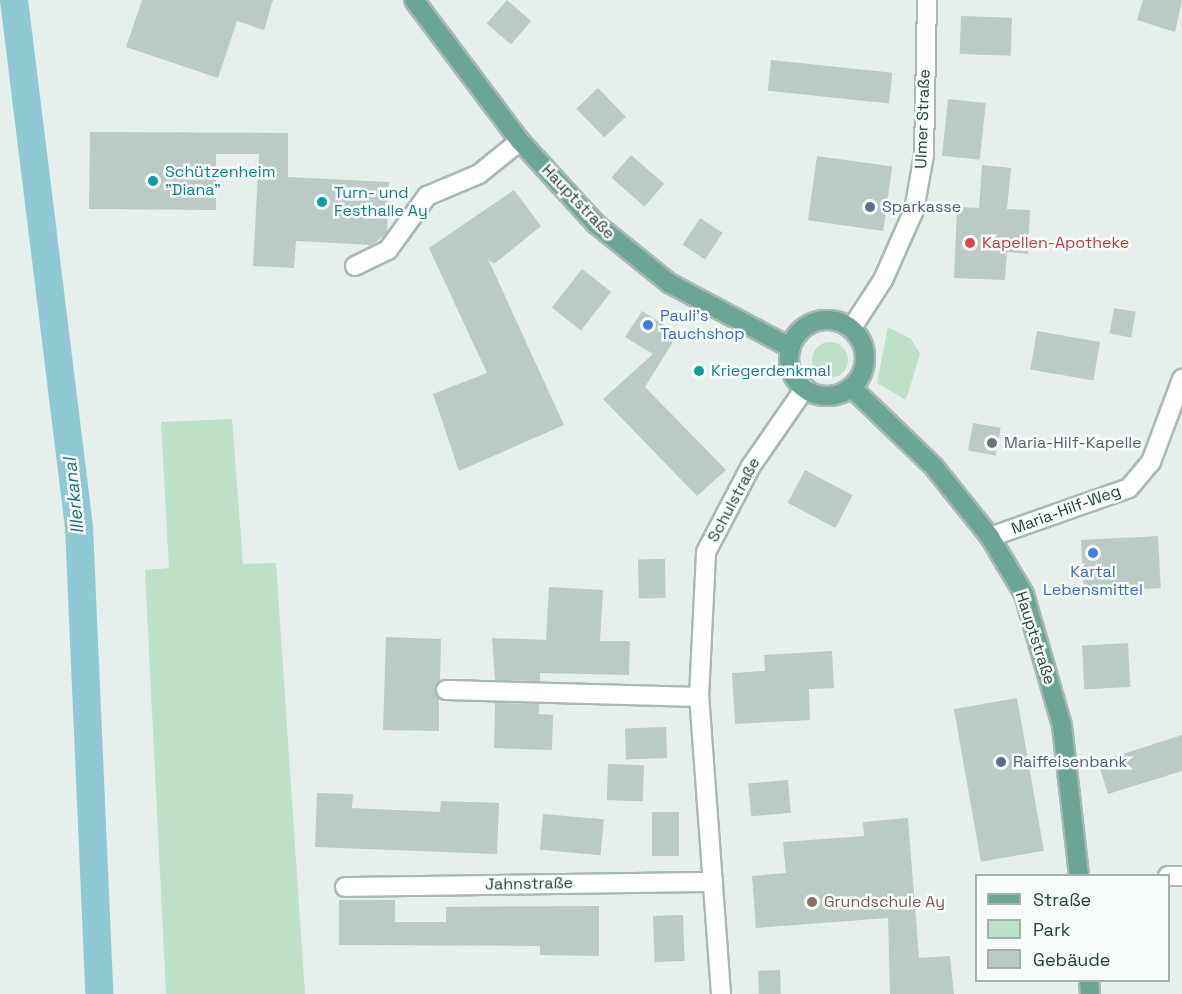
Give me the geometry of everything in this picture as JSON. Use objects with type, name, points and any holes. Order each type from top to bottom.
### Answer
[{"type":"main road","name":"Hauptstraße","points":[[414,0],[520,141],[596,224],[654,273],[767,339],[791,348]]},
{"type":"main road","points":[[831,321],[851,328],[862,343],[865,364],[852,388],[829,396],[805,388],[791,369],[791,348],[798,334],[812,324],[831,321]]},
{"type":"main road","name":"Hauptstraße","points":[[852,388],[934,467],[990,537],[1024,594],[1042,648],[1062,726],[1079,874]]},
{"type":"street","name":"Ulmer Straße","points":[[851,328],[883,280],[914,210],[924,155],[927,0]]},
{"type":"street","points":[[355,266],[388,250],[427,196],[479,174],[520,141]]},
{"type":"street","name":"Maria-Hilf-Weg","points":[[990,537],[1129,488],[1151,462],[1182,379]]},
{"type":"street","name":"Schulstraße","points":[[721,994],[699,697],[706,552],[757,457],[805,388]]},
{"type":"street","points":[[446,690],[699,697]]},
{"type":"street","name":"Jahnstraße","points":[[345,887],[713,882]]},
{"type":"green space","points":[[888,327],[911,339],[920,354],[906,400],[877,383]]},
{"type":"green space","points":[[830,342],[843,347],[848,360],[843,373],[830,378],[817,373],[812,360],[817,347]]},
{"type":"green space","points":[[232,419],[243,564],[276,563],[305,994],[166,994],[145,570],[169,568],[161,422]]},
{"type":"building","points":[[142,0],[273,0],[264,30],[237,21],[218,78],[126,47]]},
{"type":"building","points":[[507,0],[531,21],[511,44],[487,23]]},
{"type":"building","points":[[1143,0],[1182,0],[1175,32],[1137,20]]},
{"type":"building","points":[[961,16],[1012,18],[1011,56],[960,54]]},
{"type":"building","points":[[771,60],[892,73],[889,104],[768,91]]},
{"type":"building","points":[[598,88],[626,117],[604,138],[576,109]]},
{"type":"building","points":[[948,99],[986,103],[980,160],[942,156]]},
{"type":"building","points":[[90,132],[288,133],[288,177],[389,182],[387,233],[372,245],[296,241],[294,268],[253,266],[259,154],[216,154],[216,210],[89,209]]},
{"type":"building","points":[[631,155],[664,184],[645,207],[611,178]]},
{"type":"building","points":[[817,156],[892,167],[883,231],[808,220]]},
{"type":"building","points":[[982,165],[1011,168],[1007,209],[1030,210],[1028,254],[1007,252],[1005,280],[954,278],[957,207],[979,208]]},
{"type":"building","points":[[514,190],[541,226],[494,264],[488,259],[564,425],[459,471],[433,394],[487,373],[429,248]]},
{"type":"building","points":[[700,218],[723,233],[705,260],[683,245]]},
{"type":"building","points":[[582,269],[611,292],[581,330],[552,308]]},
{"type":"building","points":[[1114,308],[1136,312],[1131,337],[1109,334]]},
{"type":"building","points":[[642,311],[678,334],[645,387],[726,470],[697,496],[603,399],[653,354],[625,337]]},
{"type":"building","points":[[1037,331],[1100,342],[1093,381],[1030,369]]},
{"type":"building","name":"Maria-Hilf-Kapelle","points":[[973,423],[1001,428],[996,455],[968,451]]},
{"type":"building","points":[[805,470],[853,495],[835,528],[788,503]]},
{"type":"building","points":[[1158,536],[1161,588],[1084,592],[1081,540]]},
{"type":"building","points":[[638,559],[665,559],[666,598],[639,598]]},
{"type":"building","points":[[549,587],[603,590],[600,641],[630,641],[629,675],[540,673],[540,681],[495,680],[492,638],[546,640]]},
{"type":"building","points":[[386,637],[441,639],[440,681],[435,689],[439,699],[439,731],[383,730]]},
{"type":"building","points":[[1128,643],[1130,687],[1084,689],[1082,645]]},
{"type":"building","points":[[832,651],[834,688],[809,689],[810,720],[735,724],[732,673],[765,671],[764,655]]},
{"type":"building","points":[[1017,698],[1044,851],[981,862],[954,709]]},
{"type":"building","points":[[495,703],[539,704],[539,714],[553,715],[552,750],[494,748]]},
{"type":"building","points":[[666,727],[667,758],[626,759],[625,728]]},
{"type":"building","points":[[1182,735],[1182,771],[1108,794],[1098,762]]},
{"type":"building","points":[[608,764],[644,765],[643,801],[607,800]]},
{"type":"building","points":[[788,780],[791,813],[751,816],[748,783]]},
{"type":"building","points":[[317,793],[353,794],[352,808],[440,812],[441,801],[499,803],[497,854],[315,847]]},
{"type":"building","points":[[652,812],[679,812],[679,856],[652,856]]},
{"type":"building","points":[[543,814],[604,819],[601,855],[540,850]]},
{"type":"building","points":[[908,818],[919,958],[950,956],[954,994],[890,994],[888,918],[756,928],[752,876],[786,873],[783,842],[864,836],[863,822]]},
{"type":"building","points":[[339,900],[395,900],[395,922],[446,922],[446,907],[599,906],[599,956],[540,955],[540,946],[339,945]]},
{"type":"building","points":[[683,915],[685,961],[655,962],[653,916]]},
{"type":"building","points":[[780,970],[781,994],[759,994],[758,971]]},
{"type":"waterway","name":"Illerkanal","points":[[14,0],[79,527],[99,994]]},
{"type":"place","name":"Schützenheim \"Diana\"","points":[[153,181]]},
{"type":"place","name":"Turn- und Festhalle Ay","points":[[322,202]]},
{"type":"place","name":"Sparkasse","points":[[870,207]]},
{"type":"place","name":"Kapellen-Apotheke","points":[[970,243]]},
{"type":"place","name":"Pauli's Tauchshop","points":[[648,325]]},
{"type":"place","name":"Kriegerdenkmal","points":[[699,371]]},
{"type":"place","name":"Maria-Hilf-Kapelle","points":[[992,443]]},
{"type":"place","name":"Kartal Lebensmittel","points":[[1093,553]]},
{"type":"place","name":"Raiffeisenbank","points":[[1001,762]]},
{"type":"place","name":"Grundschule Ay","points":[[812,902]]}]
